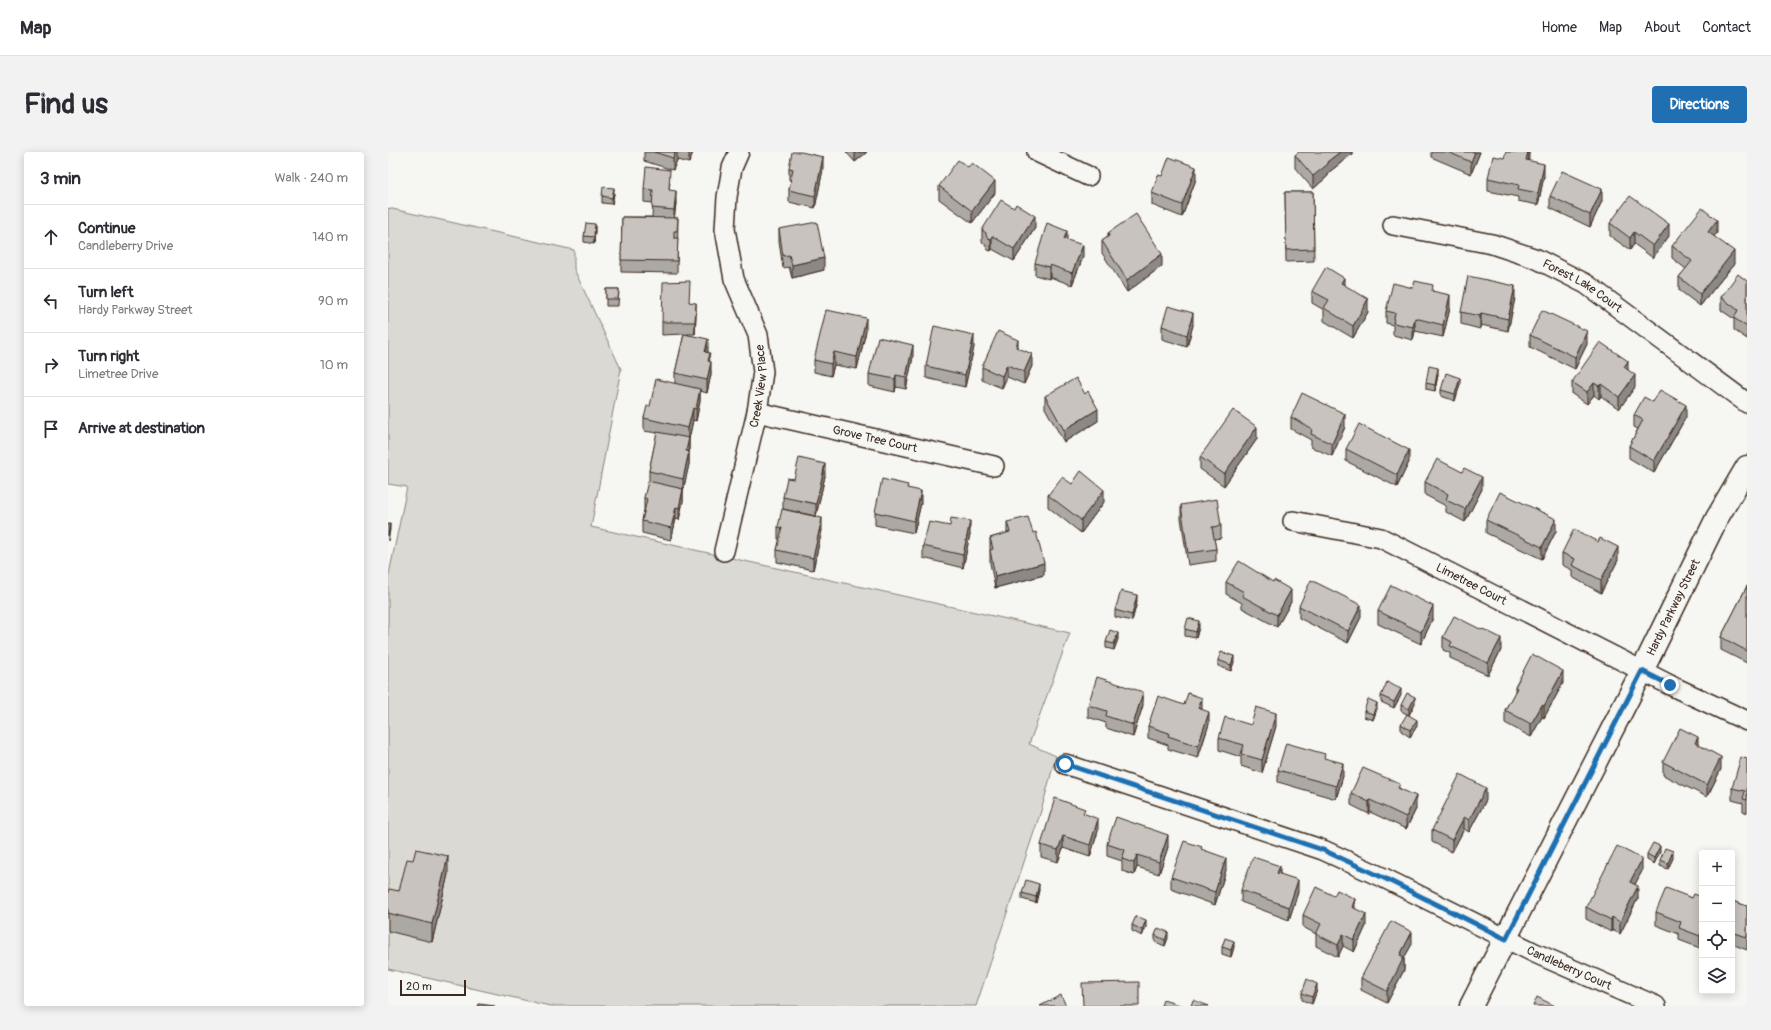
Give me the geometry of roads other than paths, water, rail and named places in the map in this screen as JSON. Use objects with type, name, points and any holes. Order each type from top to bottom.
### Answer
[{"type":"main road","name":"Hardy Parkway Street","points":[[1471,1006],[1642,671],[1717,518],[1747,467]]},
{"type":"street","name":"Creek View Place","points":[[724,551],[757,412],[763,372],[758,335],[734,279],[725,229],[726,197],[732,168],[739,152]]},
{"type":"street","points":[[1037,152],[1088,176]]},
{"type":"street","name":"Forest Lake Court","points":[[1393,225],[1492,244],[1537,259],[1586,284],[1747,403]]},
{"type":"street","name":"Grove Tree Court","points":[[757,412],[994,466]]},
{"type":"street","name":"Limetree Court","points":[[1293,521],[1381,538],[1642,671],[1747,721]]},
{"type":"street","name":"Candleberry Court","points":[[1065,764],[1323,850],[1386,879],[1506,939],[1656,1006]]}]
